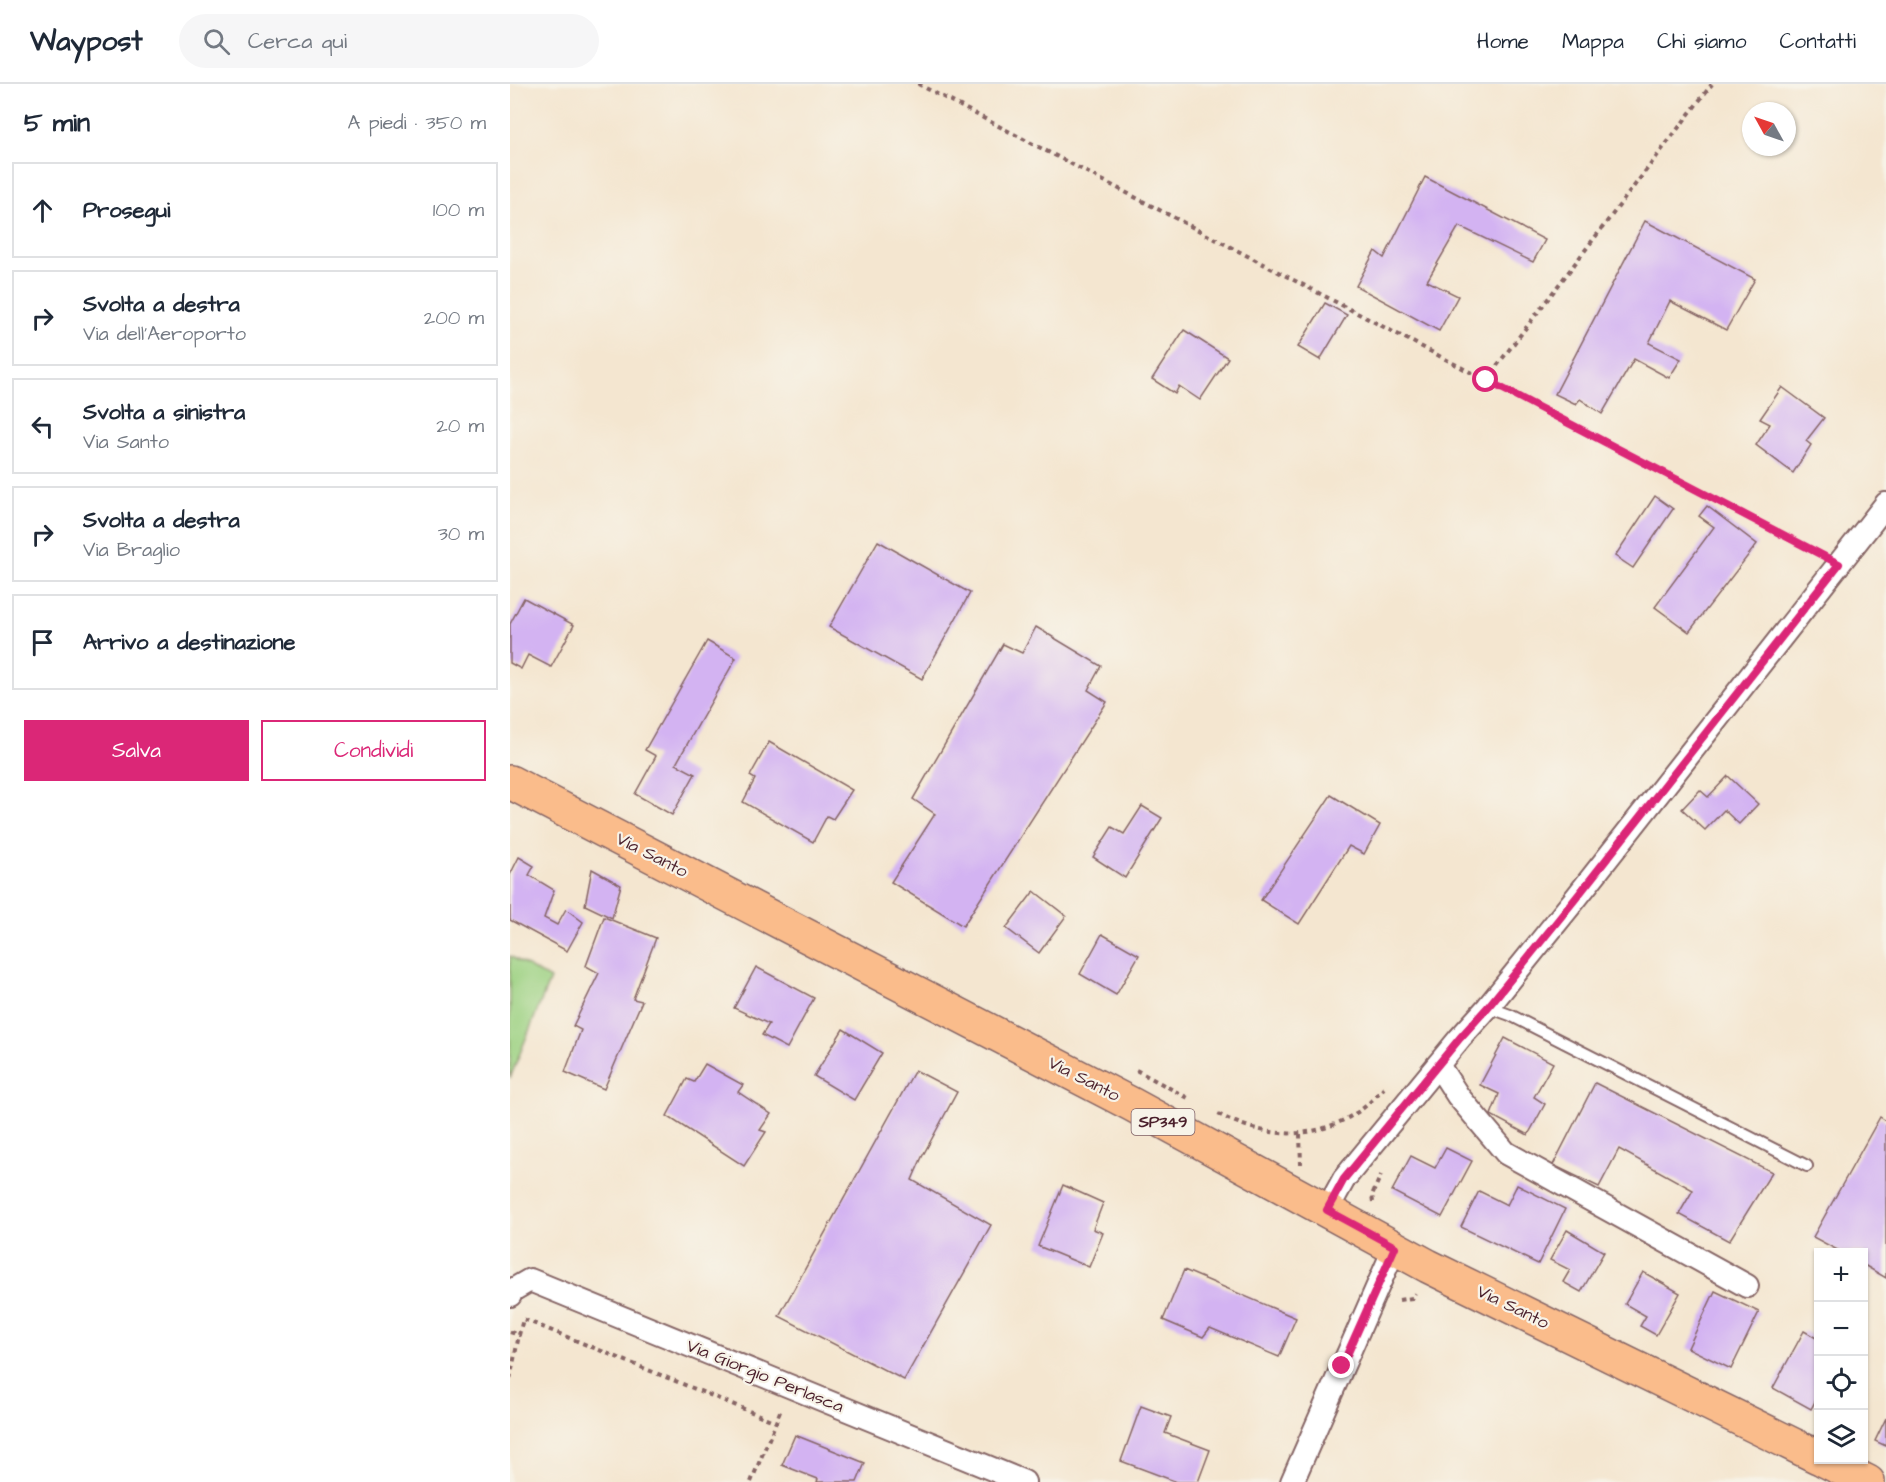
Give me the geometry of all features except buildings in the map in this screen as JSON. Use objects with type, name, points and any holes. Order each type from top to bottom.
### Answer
[{"type":"main road","name":"Via Santo","points":[[510,782],[1131,1104],[1428,1266],[1814,1455]]},
{"type":"main road","points":[[1832,1464],[1868,1482]]},
{"type":"street","points":[[1327,1210],[1344,1179],[1488,1007],[1886,504]]},
{"type":"street","points":[[1438,1065],[1458,1096],[1506,1153],[1747,1286]]},
{"type":"street","points":[[1292,1482],[1395,1247]]},
{"type":"street","name":"Via Giorgio Perlasca","points":[[510,1295],[511,1291],[530,1280],[1024,1482]]},
{"type":"lane","points":[[1488,1007],[1510,1015],[1808,1166]]},
{"type":"path","points":[[918,84],[1839,564]]},
{"type":"path","points":[[1486,380],[1712,84]]},
{"type":"path","points":[[1129,1068],[1140,1071],[1190,1099]]},
{"type":"path","points":[[1210,1110],[1250,1129],[1276,1134],[1300,1134],[1320,1130],[1358,1113],[1389,1083],[1410,1099]]},
{"type":"path","points":[[1374,1206],[1372,1195],[1382,1173]]},
{"type":"path","points":[[1398,1300],[1412,1298],[1428,1266]]},
{"type":"path","points":[[510,1379],[523,1319],[776,1422]]},
{"type":"path","points":[[510,1332],[519,1335]]},
{"type":"path","points":[[751,1482],[790,1386]]},
{"type":"green space","points":[[510,956],[550,979],[510,1078]]},
{"type":"route","points":[[1342,1366],[1395,1247],[1327,1210],[1344,1179],[1576,898],[1839,564],[1486,380]]}]
